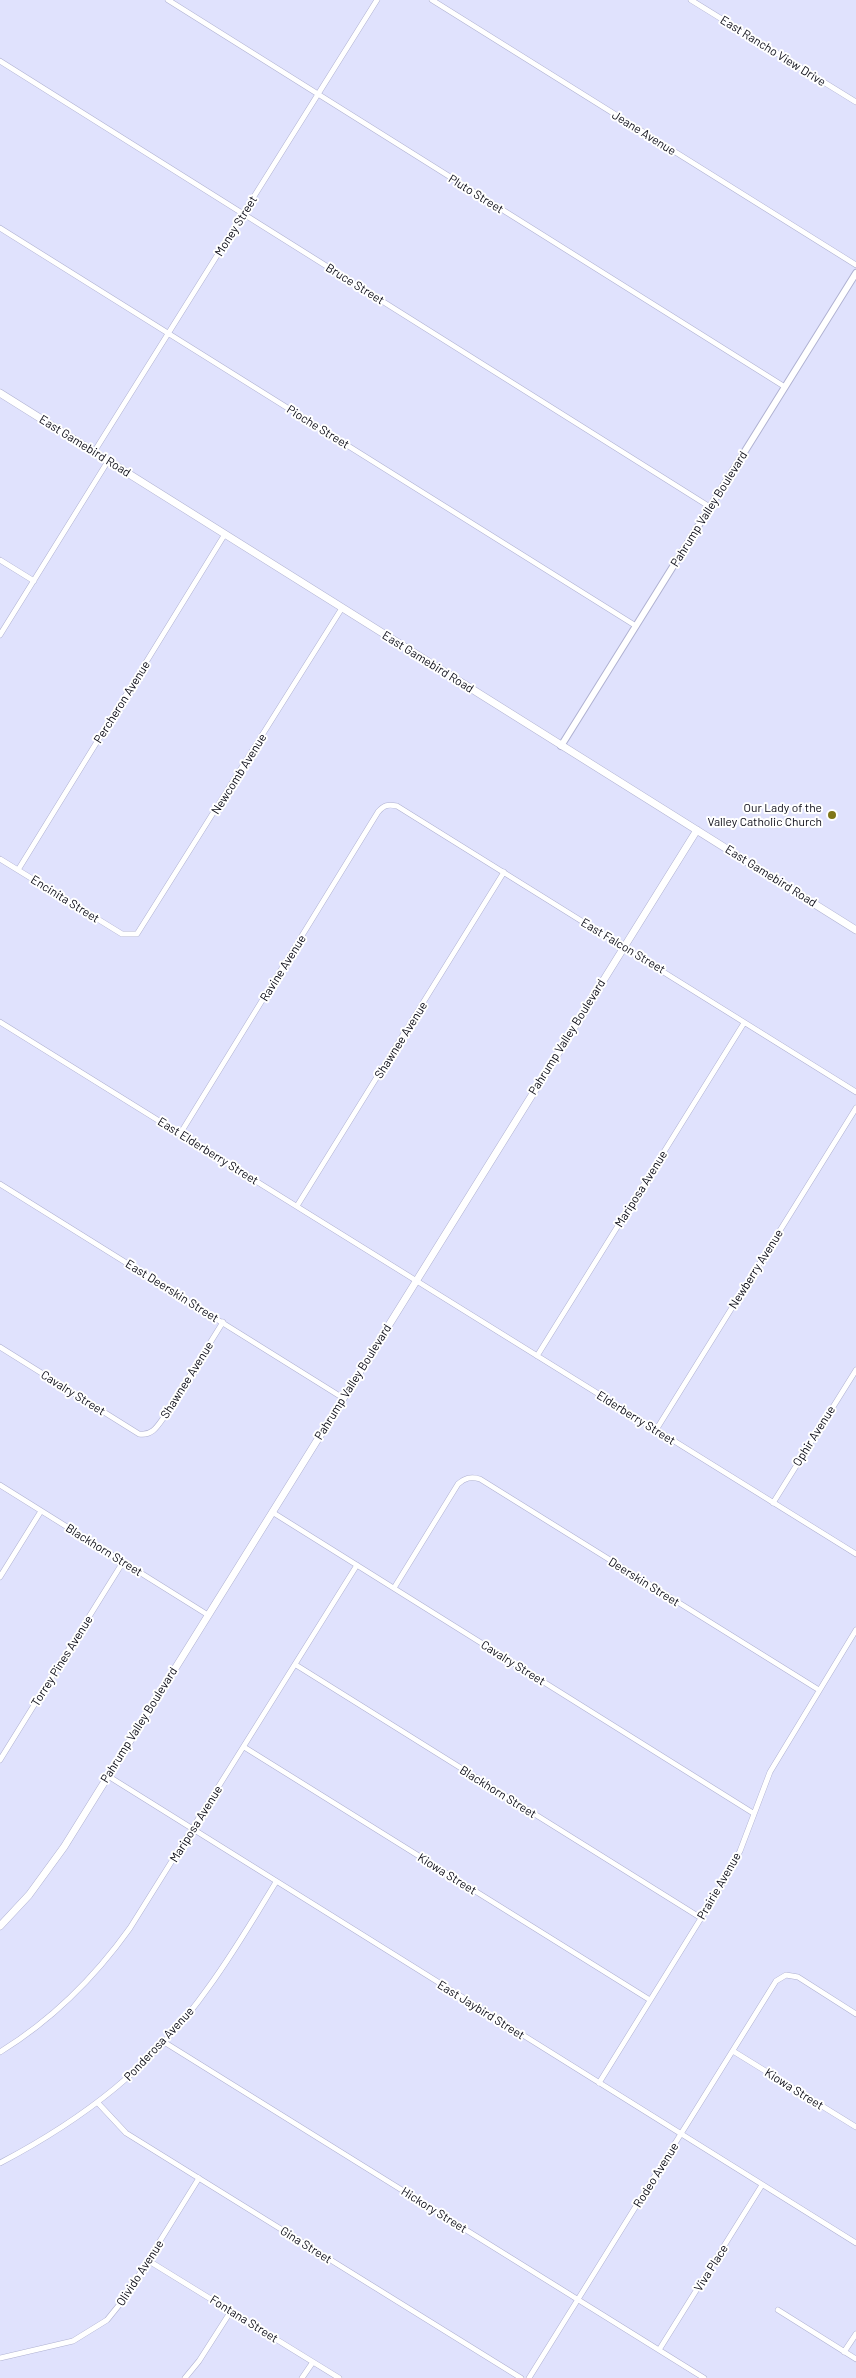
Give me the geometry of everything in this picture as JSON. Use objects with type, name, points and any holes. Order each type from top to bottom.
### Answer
[{"type":"main road","name":"East Gamebird Road","points":[[0,393],[856,930]]},
{"type":"main road","name":"Pahrump Valley Boulevard","points":[[0,1926],[43,1879],[696,830]]},
{"type":"street","name":"Pluto Street","points":[[168,0],[785,387]]},
{"type":"street","name":"Money Street","points":[[94,452],[377,0]]},
{"type":"street","name":"Jeane Avenue","points":[[432,0],[856,265]]},
{"type":"street","name":"East Rancho View Drive","points":[[691,0],[856,102]]},
{"type":"street","name":"Bruce Street","points":[[0,62],[710,506]]},
{"type":"street","name":"Pioche Street","points":[[0,228],[636,626]]},
{"type":"street","name":"Pahrump Valley Boulevard","points":[[561,746],[856,273]]},
{"type":"street","points":[[0,635],[108,461]]},
{"type":"street","name":"Percheron Avenue","points":[[18,870],[226,534]]},
{"type":"street","points":[[0,560],[34,581]]},
{"type":"street","name":"Newcomb Avenue","points":[[132,936],[141,930],[342,608]]},
{"type":"street","name":"East Falcon Street","points":[[388,805],[397,806],[856,1092]]},
{"type":"street","name":"Ravine Avenue","points":[[180,1134],[378,812],[388,805]]},
{"type":"street","name":"Encinita Street","points":[[0,858],[122,934],[132,936]]},
{"type":"street","name":"Shawnee Avenue","points":[[297,1206],[504,872]]},
{"type":"street","name":"East Elderberry Street","points":[[0,1022],[416,1280]]},
{"type":"street","name":"Mariposa Avenue","points":[[537,1356],[744,1022]]},
{"type":"street","name":"Newberry Avenue","points":[[656,1430],[856,1108]]},
{"type":"street","name":"East Deerskin Street","points":[[0,1184],[343,1398]]},
{"type":"street","name":"Elderberry Street","points":[[416,1280],[856,1554]]},
{"type":"street","name":"Shawnee Avenue","points":[[147,1434],[154,1431],[164,1417],[223,1322]]},
{"type":"street","name":"Cavalry Street","points":[[0,1347],[139,1434],[147,1434]]},
{"type":"street","name":"Ophir Avenue","points":[[773,1503],[856,1370]]},
{"type":"street","name":"Deerskin Street","points":[[394,1588],[453,1490],[463,1480],[468,1478],[480,1479],[819,1690]]},
{"type":"street","name":"Blackhorn Street","points":[[0,1485],[208,1615]]},
{"type":"street","points":[[0,1577],[41,1511]]},
{"type":"street","name":"Cavalry Street","points":[[272,1512],[753,1813]]},
{"type":"street","name":"Torrey Pines Avenue","points":[[0,1760],[123,1562]]},
{"type":"street","name":"Mariposa Avenue","points":[[0,2052],[33,2030],[60,2007],[99,1969],[130,1928],[296,1666],[357,1565]]},
{"type":"street","name":"Prairie Avenue","points":[[599,2083],[729,1873],[770,1772],[856,1630]]},
{"type":"street","name":"Blackhorn Street","points":[[296,1666],[701,1918]]},
{"type":"street","name":"Kiowa Street","points":[[244,1747],[650,2000]]},
{"type":"street","name":"East Jaybird Street","points":[[108,1776],[856,2243]]},
{"type":"street","name":"Ponderosa Avenue","points":[[0,2163],[62,2129],[98,2103],[137,2070],[164,2042],[208,1989],[276,1882]]},
{"type":"street","name":"Rodeo Avenue","points":[[529,2378],[776,1981],[786,1975],[798,1977],[856,2014]]},
{"type":"street","name":"Hickory Street","points":[[164,2042],[704,2378]]},
{"type":"street","name":"Kiowa Street","points":[[733,2050],[856,2127]]},
{"type":"street","name":"Gina Street","points":[[98,2103],[126,2133],[521,2378]]},
{"type":"street","name":"Olivido Avenue","points":[[0,2358],[73,2341],[97,2328],[116,2310],[149,2261],[199,2178]]},
{"type":"street","name":"Viva Place","points":[[659,2350],[762,2185]]},
{"type":"street","name":"Fontana Street","points":[[149,2261],[339,2378]]},
{"type":"street","points":[[778,2310],[856,2359]]},
{"type":"street","points":[[185,2378],[200,2361],[231,2311]]},
{"type":"street","points":[[844,2352],[856,2334]]},
{"type":"street","points":[[302,2378],[313,2362]]},
{"type":"place","name":"Our Lady of the Valley Catholic Church","points":[[832,815]]}]
